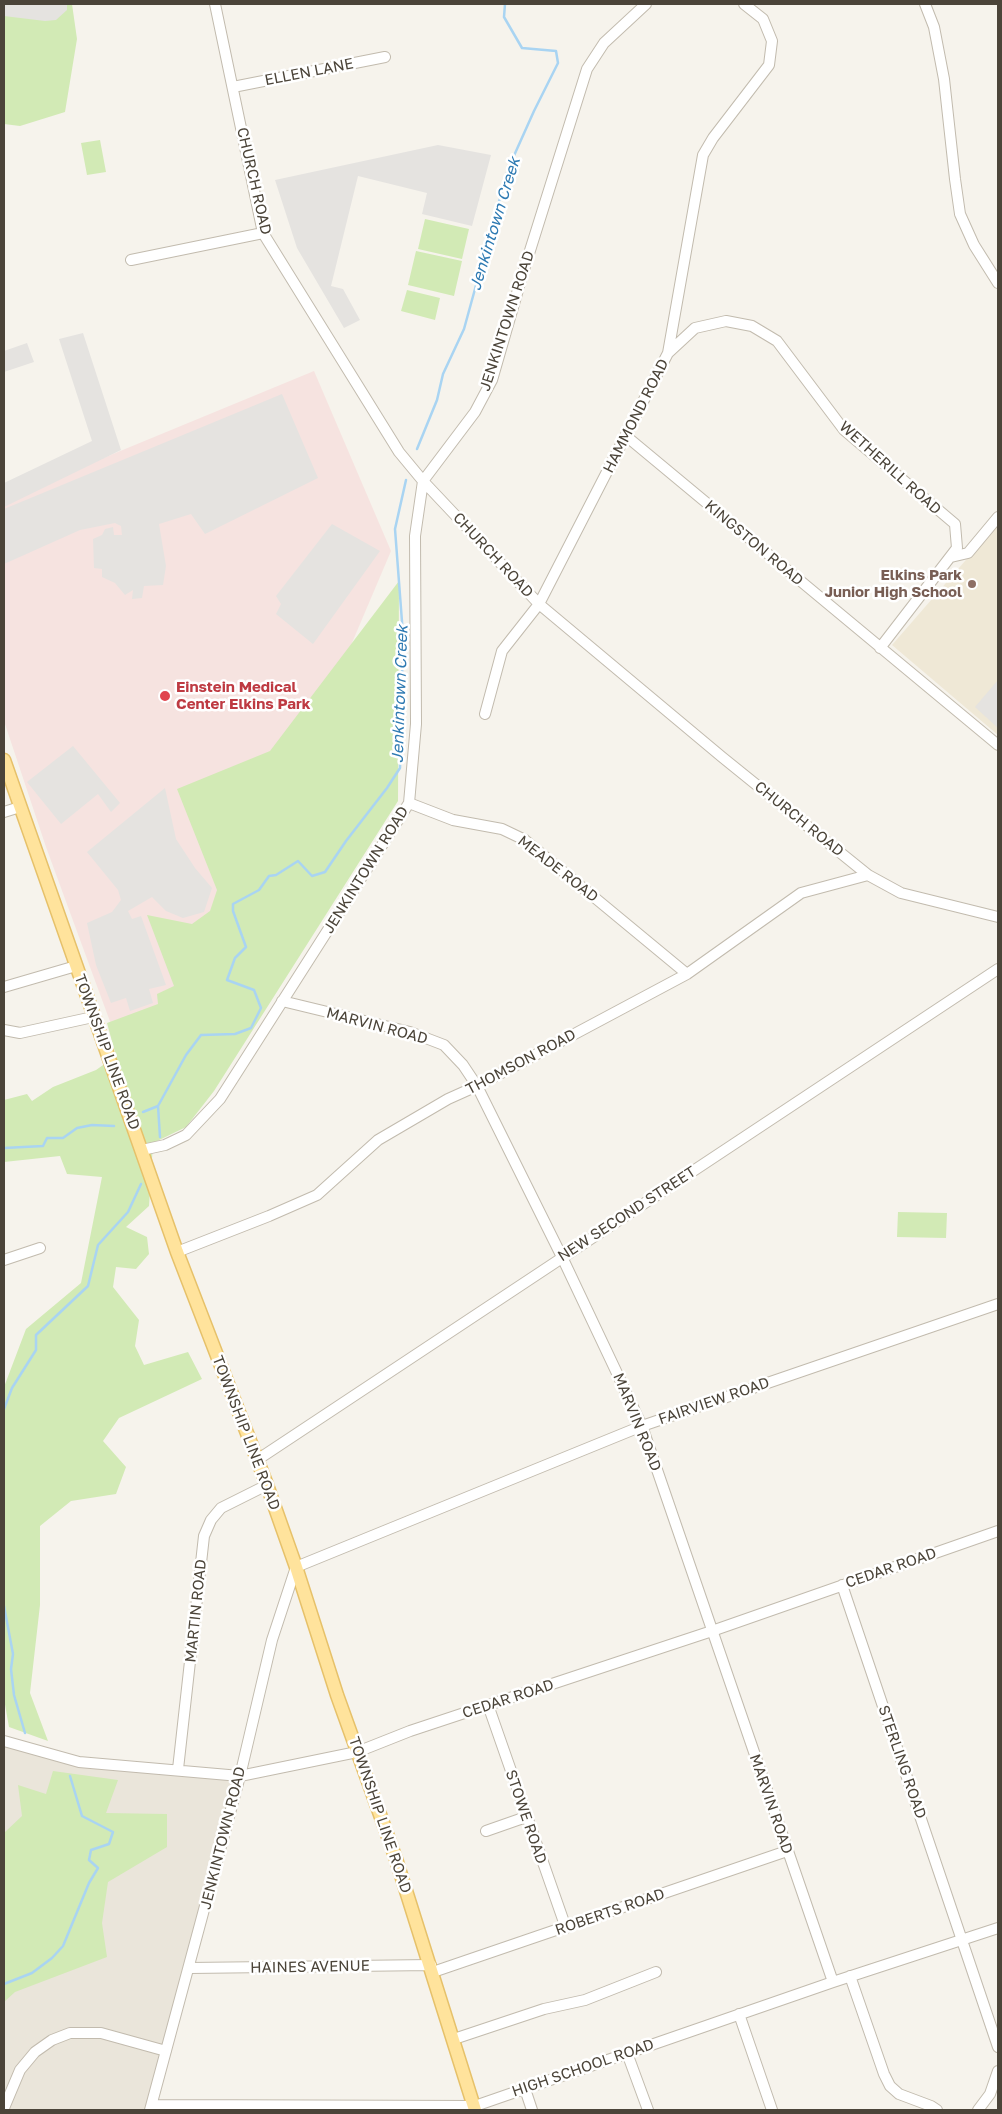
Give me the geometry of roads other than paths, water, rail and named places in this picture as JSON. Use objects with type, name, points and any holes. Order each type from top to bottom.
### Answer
[{"type":"main road","name":"TOWNSHIP LINE ROAD","points":[[4,760],[177,1252],[267,1485],[296,1567],[357,1752],[396,1859],[475,2108]]},
{"type":"street","name":"CHURCH ROAD","points":[[215,4],[263,233],[399,452],[423,481],[539,604],[722,757],[868,875],[901,893],[998,917]]},
{"type":"street","name":"JENKINTOWN ROAD","points":[[142,1150],[165,1145],[186,1134],[220,1099],[409,803],[416,724],[415,536],[423,481],[476,412],[492,380],[522,276],[587,68],[604,44],[646,4]]},
{"type":"street","name":"HAMMOND ROAD","points":[[485,714],[502,651],[539,604],[668,353],[703,155],[713,138],[769,65],[772,41],[763,19],[744,4]]},
{"type":"street","points":[[925,4],[934,27],[944,78],[960,214],[974,245],[998,283]]},
{"type":"street","name":"ELLEN LANE","points":[[233,87],[385,57]]},
{"type":"street","points":[[131,260],[263,233]]},
{"type":"street","name":"WETHERILL ROAD","points":[[668,353],[695,328],[726,321],[752,326],[777,341],[844,430],[955,524],[957,548],[880,648]]},
{"type":"street","name":"KINGSTON ROAD","points":[[626,436],[998,745]]},
{"type":"street","points":[[951,557],[968,553],[998,517]]},
{"type":"street","name":"MEADE ROAD","points":[[409,803],[453,820],[502,829],[524,840],[687,974]]},
{"type":"street","points":[[4,812],[20,807]]},
{"type":"street","name":"THOMSON ROAD","points":[[177,1252],[317,1195],[378,1140],[448,1099],[477,1086],[687,974],[801,893],[868,875]]},
{"type":"street","points":[[4,987],[76,966]]},
{"type":"street","name":"NEW SECOND STREET","points":[[257,1460],[998,969]]},
{"type":"street","name":"MARVIN ROAD","points":[[282,1001],[410,1032],[444,1046],[463,1065],[477,1086],[562,1257],[642,1426],[832,1982]]},
{"type":"street","points":[[4,1030],[20,1033],[93,1017]]},
{"type":"street","points":[[4,1260],[40,1248]]},
{"type":"street","name":"FAIRVIEW ROAD","points":[[296,1567],[642,1426],[998,1304]]},
{"type":"street","name":"MARTIN ROAD","points":[[178,1769],[204,1536],[211,1520],[221,1508],[267,1485]]},
{"type":"street","name":"CEDAR ROAD","points":[[4,1741],[79,1762],[178,1769],[240,1776],[357,1752],[410,1731],[712,1631],[998,1530]]},
{"type":"street","name":"JENKINTOWN ROAD","points":[[151,2108],[240,1776],[272,1640],[296,1567]]},
{"type":"street","name":"STERLING ROAD","points":[[842,1584],[998,2048]]},
{"type":"street","name":"STOWE ROAD","points":[[488,1705],[566,1928]]},
{"type":"street","points":[[486,1831],[526,1817]]},
{"type":"street","name":"ROBERTS ROAD","points":[[432,1969],[566,1928],[787,1851]]},
{"type":"street","name":"HIGH SCHOOL ROAD","points":[[151,2108],[475,2108],[525,2088],[739,2014],[998,1928]]},
{"type":"street","name":"HAINES AVENUE","points":[[190,1968],[432,1969]]},
{"type":"street","points":[[454,2039],[544,2009],[585,2000],[656,1972]]},
{"type":"street","points":[[850,1976],[884,2074],[890,2086],[899,2094],[938,2110]]},
{"type":"street","points":[[739,2014],[772,2110]]},
{"type":"street","points":[[4,2108],[20,2070],[35,2052],[52,2040],[70,2033],[101,2032],[166,2051]]},
{"type":"street","points":[[627,2053],[648,2110]]},
{"type":"street","points":[[978,2110],[994,2097],[998,2071]]},
{"type":"street","points":[[525,2088],[532,2110]]},
{"type":"waterway","name":"Jenkintown Creek","points":[[417,449],[437,400],[443,374],[464,329],[508,169],[558,63],[556,51],[522,48],[504,17],[505,4]]},
{"type":"waterway","name":"Jenkintown Creek","points":[[160,1137],[158,1106],[186,1055],[201,1035],[235,1034],[251,1028],[261,1008],[254,990],[227,980],[235,958],[246,947],[233,911],[233,904],[259,890],[269,876],[276,875],[298,861],[312,876],[325,872],[400,768],[403,635],[395,529],[406,480]]},
{"type":"waterway","points":[[143,1112],[158,1106]]},
{"type":"waterway","points":[[4,1148],[43,1146],[47,1138],[63,1138],[77,1128],[92,1125],[114,1126]]},
{"type":"waterway","name":"Jenkintown Creek","points":[[4,1409],[12,1388],[36,1350],[36,1335],[88,1286],[98,1245],[128,1212],[141,1184]]},
{"type":"waterway","name":"Jenkintown Creek","points":[[4,1606],[13,1654],[11,1669],[14,1695],[25,1733]]},
{"type":"waterway","name":"Jenkintown Creek","points":[[4,1984],[32,1973],[52,1958],[63,1946],[89,1883],[98,1868],[89,1860],[91,1850],[109,1844],[113,1832],[82,1816],[70,1776]]},
{"type":"place","name":"Elkins Park Junior High School","points":[[972,584]]},
{"type":"place","name":"Einstein Medical Center Elkins Park","points":[[165,696]]}]
